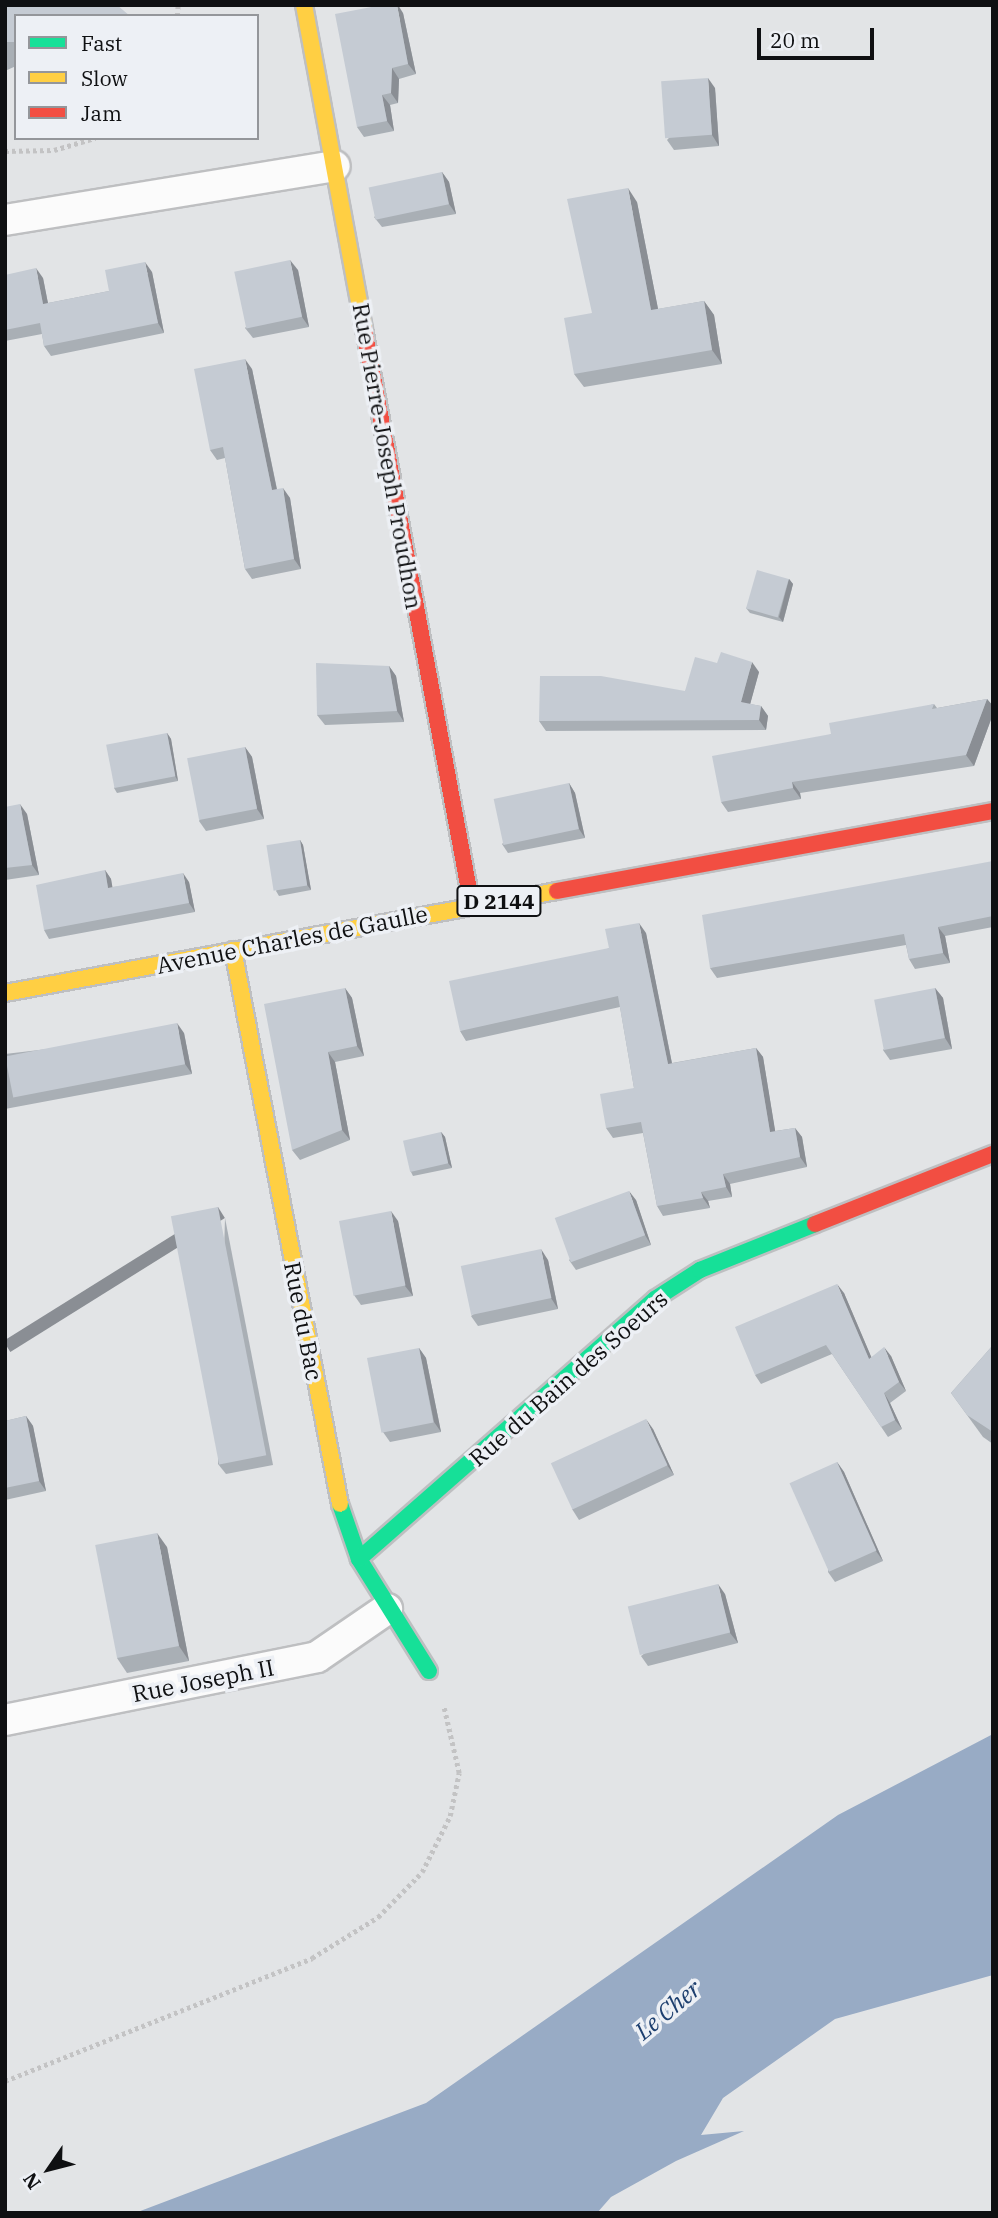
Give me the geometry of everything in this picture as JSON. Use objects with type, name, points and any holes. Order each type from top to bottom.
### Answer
[{"type":"street","name":"Rue Pierre-Joseph Proudhon","points":[[304,5],[472,906]]},
{"type":"street","points":[[5,220],[335,166]]},
{"type":"street","name":"Avenue Charles de Gaulle","points":[[5,993],[993,811]]},
{"type":"street","name":"Rue du Bac","points":[[233,950],[338,1499],[359,1559],[387,1609],[429,1671]]},
{"type":"street","name":"Rue du Bain des Soeurs","points":[[359,1559],[655,1298],[700,1270],[993,1154]]},
{"type":"street","name":"Rue Joseph II","points":[[5,1720],[317,1657],[387,1609]]},
{"type":"path","points":[[5,151],[54,150],[88,140]]},
{"type":"path","points":[[5,2081],[313,1958],[378,1917],[422,1872],[450,1816],[459,1773],[429,1671]]},
{"type":"water","name":"Le Cher","points":[[993,1734],[993,1975],[835,2019],[723,2098],[701,2135],[744,2131],[676,2161],[611,2197],[597,2213],[135,2213],[426,2103],[838,1815]]},
{"type":"building","points":[[5,5],[117,5],[128,14],[14,14],[14,42],[5,42]]},
{"type":"building","points":[[382,5],[397,5],[408,64],[392,68],[391,93],[382,95],[387,121],[357,127],[335,14]]},
{"type":"building","points":[[708,78],[712,135],[665,138],[661,81]]},
{"type":"building","points":[[442,172],[449,204],[376,220],[369,188]]},
{"type":"building","points":[[628,188],[651,310],[704,301],[712,350],[574,374],[564,318],[592,313],[567,199]]},
{"type":"building","points":[[290,260],[302,317],[246,329],[234,272]]},
{"type":"building","points":[[145,262],[158,323],[44,346],[40,323],[5,330],[5,275],[36,268],[43,304],[109,291],[105,270]]},
{"type":"building","points":[[245,359],[272,490],[283,488],[294,559],[245,569],[223,447],[210,450],[194,369]]},
{"type":"building","points":[[757,570],[789,579],[778,618],[746,608]]},
{"type":"building","points":[[721,652],[752,662],[741,702],[761,706],[759,720],[539,721],[540,676],[601,676],[685,691],[695,657],[717,663]]},
{"type":"building","points":[[316,663],[389,666],[397,711],[317,715]]},
{"type":"building","points":[[987,699],[966,755],[792,782],[793,788],[721,802],[712,756],[831,734],[829,723],[934,704],[932,709]]},
{"type":"building","points":[[167,733],[175,776],[115,788],[106,745]]},
{"type":"building","points":[[245,747],[257,809],[199,820],[187,758]]},
{"type":"building","points":[[569,783],[579,829],[503,845],[494,799]]},
{"type":"building","points":[[20,804],[32,865],[5,868],[5,807]]},
{"type":"building","points":[[300,840],[307,885],[274,891],[266,845]]},
{"type":"building","points":[[993,861],[993,916],[938,927],[943,953],[909,959],[904,934],[710,968],[702,915]]},
{"type":"building","points":[[105,870],[108,888],[183,873],[189,903],[44,930],[36,885]]},
{"type":"building","points":[[639,923],[668,1064],[756,1048],[770,1132],[795,1128],[800,1157],[723,1174],[726,1187],[701,1192],[703,1198],[657,1206],[641,1122],[606,1128],[600,1094],[634,1088],[618,996],[460,1031],[449,981],[609,948],[605,929]]},
{"type":"building","points":[[345,988],[357,1046],[328,1052],[342,1130],[292,1150],[264,1004]]},
{"type":"building","points":[[935,988],[945,1038],[884,1050],[874,1000]]},
{"type":"building","points":[[177,1023],[185,1064],[13,1098],[5,1056]]},
{"type":"building","points":[[441,1132],[448,1163],[410,1172],[403,1141]]},
{"type":"building","points":[[629,1191],[645,1235],[571,1262],[555,1218]]},
{"type":"building","points":[[218,1207],[266,1455],[219,1465],[171,1216]]},
{"type":"building","points":[[391,1211],[406,1286],[353,1296],[339,1221]]},
{"type":"building","points":[[541,1249],[551,1298],[471,1315],[461,1266]]},
{"type":"building","points":[[837,1284],[869,1359],[884,1347],[899,1382],[884,1393],[895,1420],[881,1427],[826,1345],[755,1375],[735,1327]]},
{"type":"building","points":[[993,1345],[993,1432],[967,1415],[951,1393]]},
{"type":"building","points":[[419,1348],[434,1423],[381,1433],[367,1358]]},
{"type":"building","points":[[26,1416],[39,1481],[5,1488],[5,1421]]},
{"type":"building","points":[[646,1419],[668,1465],[572,1510],[551,1463]]},
{"type":"building","points":[[837,1462],[876,1551],[829,1572],[789,1483]]},
{"type":"building","points":[[157,1533],[179,1646],[117,1658],[95,1545]]},
{"type":"building","points":[[718,1584],[730,1633],[640,1655],[628,1606]]},
{"type":"traffic: fast","points":[[359,1559],[655,1299],[700,1270],[815,1224]]},
{"type":"traffic: fast","points":[[340,1504],[359,1559],[429,1671]]},
{"type":"traffic: slow","points":[[304,5],[364,329]]},
{"type":"traffic: slow","points":[[5,993],[557,891]]},
{"type":"traffic: slow","points":[[233,950],[340,1504]]},
{"type":"traffic: jam","points":[[364,329],[472,906]]},
{"type":"traffic: jam","points":[[557,891],[993,811]]},
{"type":"traffic: jam","points":[[815,1224],[993,1154]]}]
